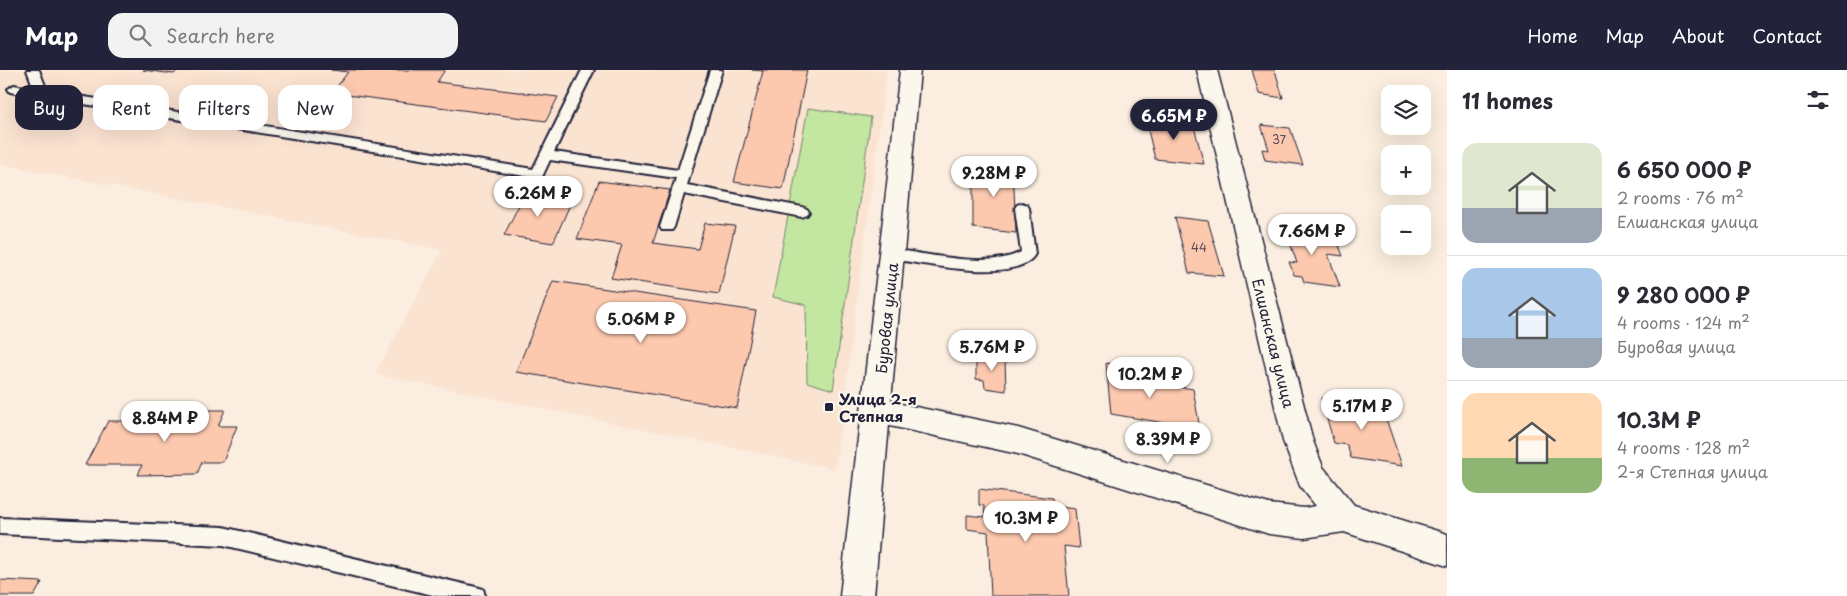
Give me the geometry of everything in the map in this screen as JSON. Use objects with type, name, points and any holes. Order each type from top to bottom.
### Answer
[{"type":"street","name":"Буровая улица","points":[[857,596],[910,70]]},
{"type":"street","name":"Елшанская улица","points":[[1207,70],[1298,441],[1311,476],[1344,517]]},
{"type":"street","points":[[877,412],[1018,440],[1232,509],[1269,519],[1304,523],[1344,517],[1447,550]]},
{"type":"lane","points":[[33,70],[39,85]]},
{"type":"lane","points":[[83,101],[537,174],[588,70]]},
{"type":"lane","points":[[667,227],[716,70]]},
{"type":"lane","points":[[546,155],[681,181],[802,212]]},
{"type":"lane","points":[[892,254],[981,266],[1012,263],[1028,254],[1022,208]]},
{"type":"lane","points":[[0,526],[223,536],[476,596]]},
{"type":"shaded area","points":[[0,70],[887,70],[835,469],[375,374],[442,250],[0,164]]},
{"type":"green space","points":[[808,108],[871,117],[833,390],[807,382],[806,305],[773,297]]},
{"type":"building","points":[[143,70],[178,70],[174,74]]},
{"type":"building","points":[[331,70],[445,70],[437,82],[558,97],[546,121],[352,96],[352,85],[338,85],[348,72]]},
{"type":"building","points":[[752,70],[807,70],[783,189],[734,182],[763,71]]},
{"type":"building","points":[[1252,70],[1275,70],[1283,98],[1259,94]]},
{"type":"building","points":[[1145,118],[1193,123],[1204,164],[1155,159]]},
{"type":"building","points":[[1261,125],[1290,128],[1303,165],[1265,160],[1262,149],[1269,150]]},
{"type":"building","points":[[973,162],[1013,167],[1016,233],[973,228]]},
{"type":"building","points":[[599,181],[670,190],[653,243],[698,249],[705,223],[735,226],[719,294],[611,278],[622,245],[577,239]]},
{"type":"building","points":[[525,193],[572,200],[553,243],[504,235]]},
{"type":"building","points":[[1175,217],[1208,221],[1224,276],[1189,273]]},
{"type":"building","points":[[1287,224],[1302,225],[1306,237],[1337,240],[1343,256],[1328,254],[1340,287],[1304,282],[1302,276],[1294,275],[1289,262],[1297,263],[1290,243],[1282,242],[1278,230],[1289,231]]},
{"type":"building","points":[[553,281],[756,311],[737,408],[516,372]]},
{"type":"building","points":[[976,355],[1005,359],[1006,391],[985,388],[984,380],[976,379]]},
{"type":"building","points":[[1106,363],[1132,367],[1134,380],[1193,389],[1200,429],[1111,414]]},
{"type":"building","points":[[1321,398],[1382,407],[1402,466],[1351,458],[1347,445],[1334,443]]},
{"type":"building","points":[[166,410],[225,410],[218,426],[237,426],[223,462],[202,462],[197,474],[138,475],[142,465],[85,465],[108,421],[161,421]]},
{"type":"building","points":[[979,489],[1052,498],[1053,506],[1075,509],[1079,548],[1064,546],[1069,596],[991,596],[988,532],[967,529],[967,515],[985,517],[984,506],[979,505]]},
{"type":"building","points":[[0,580],[42,582],[34,596],[0,596]]},
{"type":"place","name":"Улица 2-я Степная","points":[[829,407]]}]
